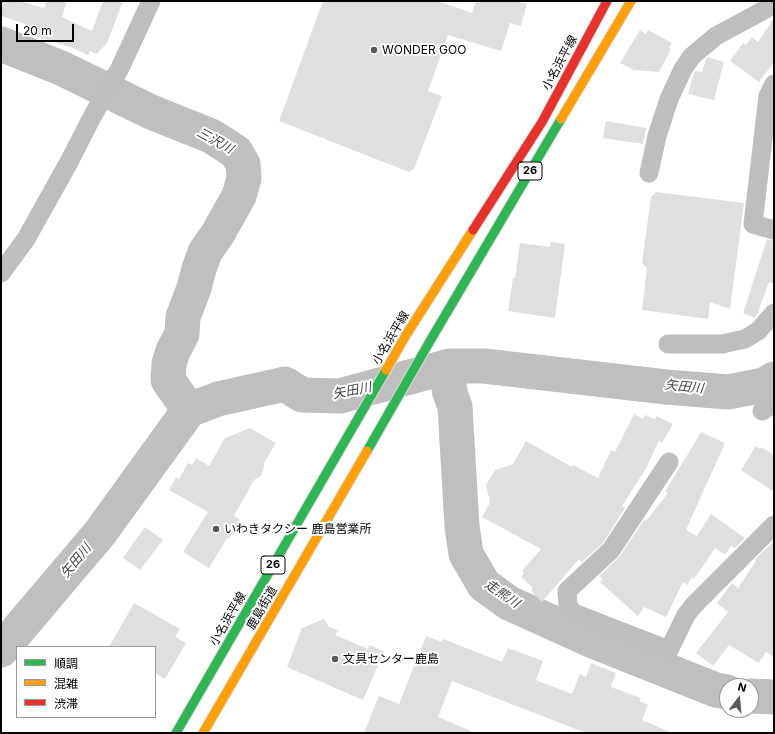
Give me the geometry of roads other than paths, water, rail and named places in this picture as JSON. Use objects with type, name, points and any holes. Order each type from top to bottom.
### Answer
[{"type":"main road","name":"小名浜平線","points":[[176,733],[406,335],[542,122],[607,1]]},
{"type":"main road","name":"鹿島街道","points":[[203,733],[430,340],[631,1]]},
{"type":"street","points":[[1,273],[26,239],[69,162],[92,117],[120,68],[151,1]]},
{"type":"street","points":[[649,173],[657,136],[668,99],[683,69],[692,56],[716,36],[765,8]]},
{"type":"street","points":[[774,84],[768,96],[753,224],[774,230]]},
{"type":"street","points":[[668,344],[722,344],[745,339],[758,331],[774,313]]},
{"type":"street","points":[[669,462],[611,550],[568,590],[568,606],[574,613],[669,650],[686,616],[694,605],[774,525]]},
{"type":"waterway","name":"三沢川","points":[[1,44],[61,68],[151,112],[211,136],[236,152],[243,164],[244,178],[239,196],[217,235],[205,252],[183,317],[182,334],[173,351],[169,364],[168,380],[189,410]]},
{"type":"waterway","name":"走熊川","points":[[450,366],[449,390],[455,407],[462,526],[466,554],[484,585],[509,603],[593,641],[719,691]]},
{"type":"waterway","name":"矢田川","points":[[1,650],[100,533],[189,410],[218,399],[285,384],[302,395],[340,396],[450,366],[484,366],[666,387],[728,392],[764,385],[774,379]]},
{"type":"waterway","name":"走熊川","points":[[759,696],[774,697]]},
{"type":"place","name":"WONDER GOO","points":[[374,50]]},
{"type":"place","name":"いわきタクシー 鹿島営業所","points":[[216,529]]},
{"type":"place","name":"文具センター鹿島","points":[[335,659]]}]
